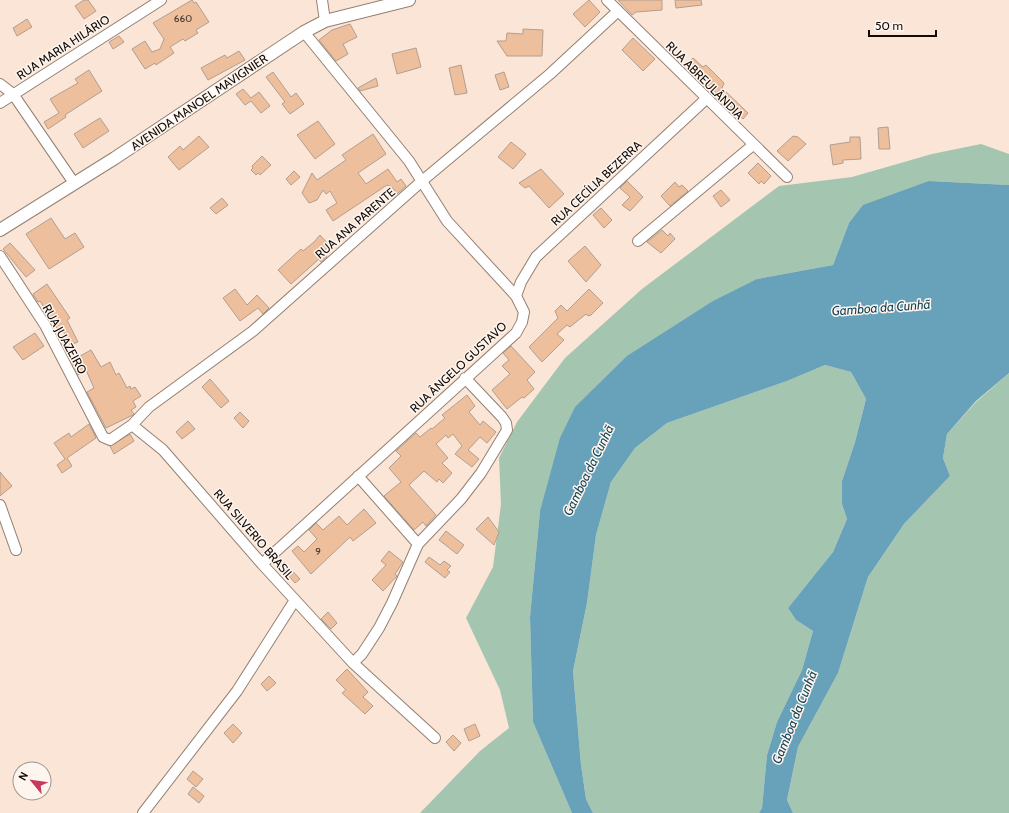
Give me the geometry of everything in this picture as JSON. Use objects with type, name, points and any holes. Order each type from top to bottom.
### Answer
[{"type":"street","name":"RUA MARIA HILÁRIO","points":[[0,103],[161,0]]},
{"type":"street","points":[[322,0],[325,21]]},
{"type":"street","name":"AVENIDA MANOEL MAVIGNIER","points":[[0,230],[304,32],[325,21],[409,0]]},
{"type":"street","name":"RUA ABREULÂNDIA","points":[[607,0],[706,100],[787,177]]},
{"type":"street","name":"RUA ANA PARENTE","points":[[103,437],[110,440],[132,425],[149,406],[253,331],[422,181],[550,74],[618,11]]},
{"type":"street","name":"RUA ÂNGELO GUSTAVO","points":[[262,564],[516,333],[522,322],[524,312],[516,296],[447,221],[409,161],[304,32]]},
{"type":"street","points":[[0,84],[13,94],[74,183]]},
{"type":"street","name":"RUA CECÍLIA BEZERRA","points":[[516,296],[521,282],[536,257],[706,100]]},
{"type":"street","points":[[638,241],[753,145]]},
{"type":"street","name":"RUA JUAZEIRO","points":[[0,256],[45,325],[103,437]]},
{"type":"street","points":[[352,663],[362,654],[379,628],[392,603],[418,544],[461,499],[481,473],[507,430],[506,423],[502,417],[465,378]]},
{"type":"street","name":"RUA SILVERIO BRASIL","points":[[132,425],[163,450],[262,564],[352,663],[435,738]]},
{"type":"street","points":[[358,476],[418,544]]},
{"type":"street","points":[[0,505],[16,550]]},
{"type":"street","points":[[149,811],[237,691],[295,600]]},
{"type":"green space","points":[[981,144],[1009,154],[1009,185],[929,181],[849,223],[833,265],[757,279],[540,511],[530,617],[533,722],[572,813],[420,813],[480,751],[509,728],[500,690],[466,618],[493,567],[501,504],[499,458],[517,422],[565,358],[642,289],[779,186],[852,177],[932,154]]},
{"type":"green space","points":[[825,365],[851,372],[866,399],[855,442],[842,481],[842,504],[847,519],[833,552],[788,608],[796,620],[813,631],[802,670],[777,722],[767,755],[762,808],[759,813],[593,813],[586,799],[581,765],[573,671],[587,603],[596,535],[611,482],[635,448],[667,423],[787,381]]},
{"type":"green space","points":[[1009,373],[1009,813],[793,813],[787,800],[798,747],[838,673],[868,577],[904,524],[950,476],[943,458],[947,434],[976,402]]},
{"type":"water","name":"Gamboa da Cunhã","points":[[929,181],[1009,185],[1009,373],[976,401],[947,434],[943,458],[950,476],[904,524],[868,577],[838,673],[798,747],[787,800],[793,813],[759,813],[762,808],[767,755],[777,722],[802,670],[813,631],[796,620],[788,608],[833,552],[847,519],[842,504],[842,481],[855,442],[866,399],[851,372],[825,365],[787,381],[667,423],[635,448],[611,482],[596,535],[587,603],[573,671],[581,765],[586,799],[593,813],[572,813],[533,722],[530,617],[540,511],[560,438],[575,407],[627,356],[713,301],[757,279],[833,265],[849,223],[863,205]]},
{"type":"building","points":[[84,0],[88,0],[96,11],[84,19],[75,6]]},
{"type":"building","points":[[192,0],[194,3],[196,2],[209,22],[196,30],[198,33],[185,41],[183,39],[170,47],[174,53],[156,65],[155,63],[145,69],[132,49],[145,41],[152,52],[160,49],[164,39],[153,23]]},
{"type":"building","points":[[589,0],[600,12],[585,27],[573,14]]},
{"type":"building","points":[[618,0],[662,0],[662,10],[636,12],[632,15]]},
{"type":"building","points":[[675,0],[701,0],[702,5],[676,8]]},
{"type":"building","points":[[27,19],[32,27],[17,36],[13,28]]},
{"type":"building","points":[[350,24],[357,37],[343,44],[348,54],[336,61],[319,40],[332,30]]},
{"type":"building","points":[[523,29],[543,30],[542,56],[507,56],[497,41],[506,41],[507,33],[523,34]]},
{"type":"building","points":[[119,36],[124,42],[113,49],[109,42]]},
{"type":"building","points":[[633,38],[655,59],[643,71],[622,50]]},
{"type":"building","points":[[416,48],[421,67],[397,74],[392,54]]},
{"type":"building","points":[[239,51],[245,60],[208,80],[201,68],[225,55],[227,58]]},
{"type":"building","points":[[693,58],[703,67],[706,65],[724,83],[722,88],[748,113],[743,119],[706,83],[703,85],[696,79],[700,75],[688,63]]},
{"type":"building","points":[[461,65],[467,93],[455,95],[449,68]]},
{"type":"building","points":[[89,70],[102,91],[65,115],[66,117],[48,129],[44,122],[59,113],[50,99],[78,83],[75,79]]},
{"type":"building","points":[[273,72],[291,97],[296,93],[304,104],[290,114],[282,104],[285,102],[266,77]]},
{"type":"building","points":[[504,72],[509,87],[500,90],[495,75]]},
{"type":"building","points":[[376,78],[378,86],[360,91],[358,88]]},
{"type":"building","points":[[243,89],[251,98],[259,92],[270,106],[261,113],[251,101],[245,105],[236,94]]},
{"type":"building","points":[[100,118],[109,131],[83,148],[74,134]]},
{"type":"building","points":[[318,121],[335,144],[315,159],[297,135]]},
{"type":"building","points":[[888,127],[890,149],[879,149],[878,128]]},
{"type":"building","points":[[373,134],[386,154],[358,173],[366,184],[388,169],[397,182],[401,179],[406,186],[397,194],[392,187],[387,185],[333,221],[326,210],[337,203],[330,191],[326,194],[323,190],[317,200],[309,203],[302,193],[312,173],[317,180],[346,160],[342,155]]},
{"type":"building","points":[[199,136],[209,147],[179,170],[168,157],[180,146],[183,150]]},
{"type":"building","points":[[793,136],[798,137],[806,144],[788,161],[777,151]]},
{"type":"building","points":[[850,137],[860,137],[861,159],[843,160],[843,163],[833,165],[830,145],[850,142]]},
{"type":"building","points":[[511,142],[526,154],[513,169],[498,157]]},
{"type":"building","points":[[262,156],[271,165],[260,175],[258,173],[256,175],[251,170],[253,168],[252,166]]},
{"type":"building","points":[[758,163],[771,176],[764,184],[761,181],[759,184],[748,173]]},
{"type":"building","points":[[541,169],[564,194],[549,208],[529,186],[525,188],[519,183]]},
{"type":"building","points":[[294,171],[300,177],[291,185],[286,179]]},
{"type":"building","points":[[627,181],[643,197],[630,211],[622,205],[630,197],[620,188]]},
{"type":"building","points":[[675,182],[679,187],[682,185],[688,191],[670,206],[661,196]]},
{"type":"building","points":[[721,190],[730,200],[721,207],[713,196]]},
{"type":"building","points":[[222,198],[228,205],[216,214],[210,208]]},
{"type":"building","points":[[601,208],[612,220],[604,228],[593,215]]},
{"type":"building","points":[[51,218],[65,239],[75,233],[84,247],[49,269],[26,234]]},
{"type":"building","points":[[662,230],[668,236],[670,233],[675,239],[661,253],[647,242]]},
{"type":"building","points":[[320,235],[329,245],[323,252],[327,257],[321,262],[319,259],[291,284],[278,270],[301,249],[303,251],[314,242]]},
{"type":"building","points":[[10,243],[35,270],[26,277],[3,249]]},
{"type":"building","points":[[585,246],[601,265],[586,282],[568,261]]},
{"type":"building","points":[[47,284],[70,318],[67,320],[78,342],[70,345],[63,331],[60,333],[40,301],[38,302],[33,294]]},
{"type":"building","points":[[235,289],[247,305],[257,295],[269,308],[263,314],[258,308],[240,321],[223,298]]},
{"type":"building","points":[[589,289],[603,303],[591,315],[588,316],[586,314],[570,327],[567,325],[557,334],[564,340],[542,362],[529,347],[558,318],[555,311],[561,305],[567,311]]},
{"type":"building","points":[[35,333],[44,346],[23,360],[13,347]]},
{"type":"building","points":[[511,346],[535,372],[527,380],[534,389],[524,398],[522,397],[507,409],[492,390],[510,374],[502,366],[509,360],[503,353]]},
{"type":"building","points":[[91,350],[101,367],[110,362],[116,375],[119,373],[127,388],[130,386],[131,389],[135,387],[141,396],[133,401],[136,407],[131,410],[134,414],[133,415],[106,428],[87,392],[94,388],[86,370],[78,375],[71,361]]},
{"type":"building","points":[[210,379],[229,401],[221,408],[202,387]]},
{"type":"building","points":[[467,395],[475,406],[469,412],[480,425],[483,421],[496,432],[487,443],[480,437],[468,450],[479,459],[472,467],[455,454],[462,446],[453,434],[448,438],[446,435],[436,444],[448,458],[442,463],[452,473],[443,483],[439,479],[437,482],[424,471],[409,485],[436,515],[426,526],[423,522],[414,530],[384,496],[401,482],[389,468],[401,456],[396,451],[416,433],[420,437],[431,428],[432,429],[445,418],[442,415]]},
{"type":"building","points":[[240,412],[249,421],[243,428],[234,418]]},
{"type":"building","points":[[188,421],[195,429],[182,439],[176,432]]},
{"type":"building","points":[[89,424],[96,438],[67,458],[72,466],[62,473],[57,465],[65,459],[54,443],[69,433],[71,437]]},
{"type":"building","points":[[130,434],[134,441],[114,454],[110,446]]},
{"type":"building","points":[[0,472],[12,486],[0,496]]},
{"type":"building","points":[[364,509],[376,523],[353,541],[350,537],[311,574],[292,551],[298,546],[304,552],[317,539],[309,530],[316,523],[323,530],[339,516],[347,525]]},
{"type":"building","points":[[488,517],[499,532],[494,545],[476,529]]},
{"type":"building","points":[[446,531],[464,545],[457,554],[439,540]]},
{"type":"building","points":[[389,551],[403,562],[395,574],[397,576],[383,591],[372,580],[386,565],[381,561]]},
{"type":"building","points":[[429,557],[440,565],[444,561],[451,566],[447,570],[450,572],[445,578],[425,562]]},
{"type":"building","points":[[284,562],[300,579],[295,583],[280,566]]},
{"type":"building","points":[[328,612],[337,623],[331,629],[321,619]]},
{"type":"building","points":[[347,669],[368,692],[363,697],[373,706],[365,714],[342,693],[346,690],[336,680]]},
{"type":"building","points":[[269,676],[276,683],[267,691],[261,684]]},
{"type":"building","points":[[233,724],[242,733],[233,743],[224,733]]},
{"type":"building","points":[[475,724],[480,736],[469,741],[464,729]]},
{"type":"building","points":[[453,735],[461,743],[454,751],[446,742]]},
{"type":"building","points":[[193,771],[203,779],[196,787],[187,779]]},
{"type":"building","points":[[193,787],[204,796],[199,803],[188,794]]}]
